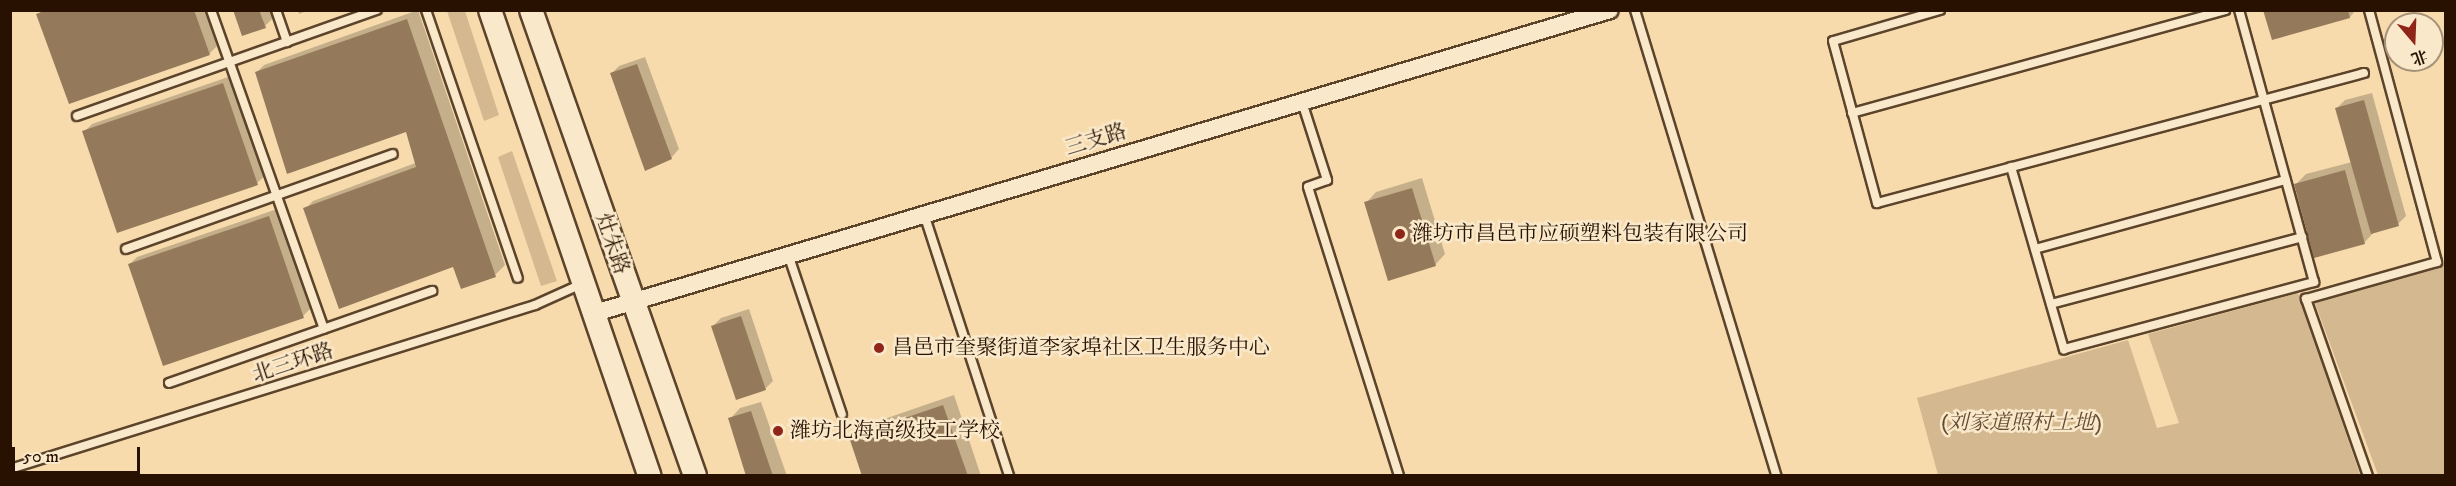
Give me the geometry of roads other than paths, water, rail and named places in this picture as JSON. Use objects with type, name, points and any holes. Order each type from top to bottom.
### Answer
[{"type":"main road","name":"灶朱路","points":[[490,10],[650,476]]},
{"type":"main road","name":"灶朱路","points":[[531,10],[631,300],[695,476]]},
{"type":"street","name":"三支路","points":[[595,313],[631,300],[1610,10]]},
{"type":"lane","points":[[211,10],[324,329]]},
{"type":"lane","points":[[276,10],[287,42]]},
{"type":"lane","points":[[77,116],[377,10]]},
{"type":"lane","points":[[426,10],[518,278]]},
{"type":"lane","points":[[1635,10],[1777,476]]},
{"type":"lane","points":[[1940,10],[1833,41],[1877,203],[2364,73]]},
{"type":"lane","points":[[1852,113],[2225,10]]},
{"type":"lane","points":[[2011,167],[2064,349],[2314,282],[2239,10]]},
{"type":"lane","points":[[2368,476],[2306,299],[2437,262],[2369,10]]},
{"type":"lane","points":[[1302,102],[1327,180],[1308,187],[1400,476]]},
{"type":"lane","points":[[126,249],[393,154]]},
{"type":"lane","points":[[2035,249],[2286,180]]},
{"type":"lane","points":[[924,214],[1010,476]]},
{"type":"lane","points":[[2051,304],[2302,237]]},
{"type":"lane","points":[[788,254],[843,414]]},
{"type":"lane","name":"北三环路","points":[[10,469],[535,305],[584,283]]},
{"type":"lane","points":[[169,383],[432,291]]},
{"type":"place","name":"潍坊市昌邑市应硕塑料包装有限公司","points":[[1400,234]]},
{"type":"place","name":"昌邑市奎聚街道李家埠社区卫生服务中心","points":[[879,348]]},
{"type":"place","name":"潍坊北海高级技工学校","points":[[778,431]]},
{"type":"park label","name":"(刘家道照村土地)","points":[[2021,423]]}]
